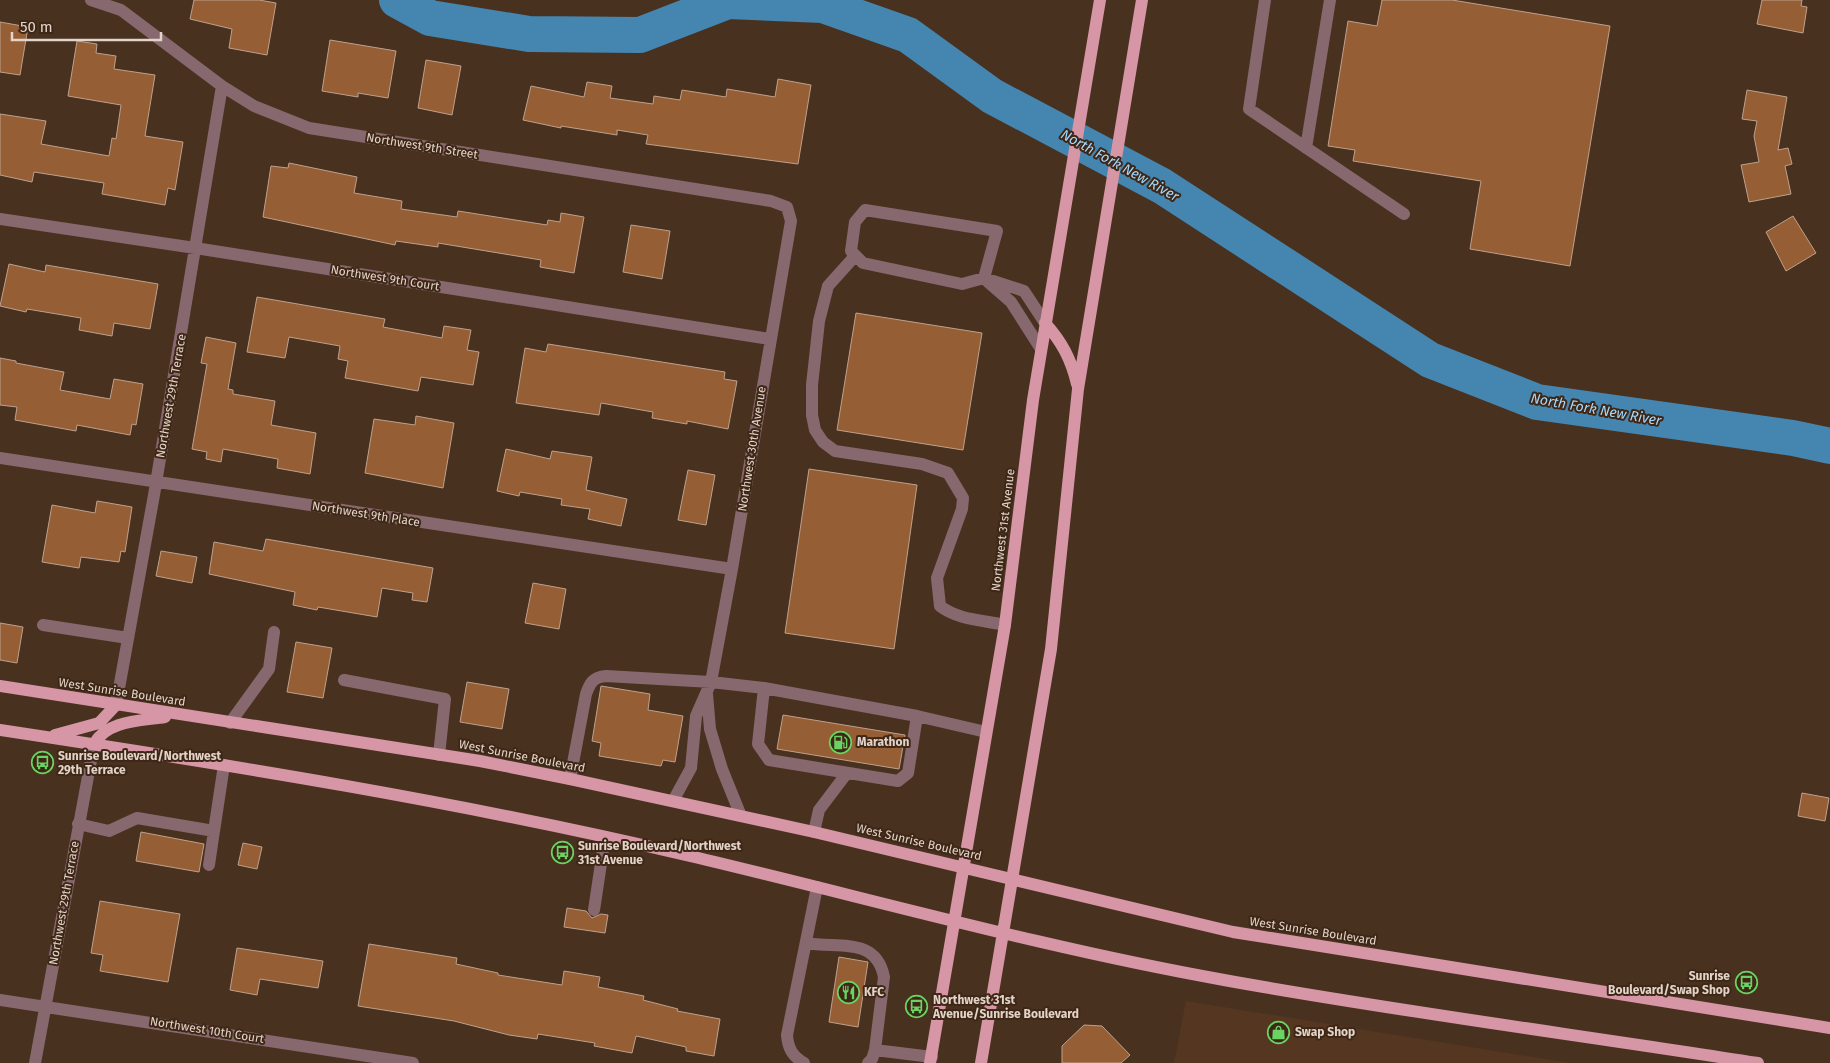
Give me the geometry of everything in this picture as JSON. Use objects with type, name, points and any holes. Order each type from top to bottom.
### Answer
[{"type":"main road","name":"Northwest 31st Avenue","points":[[931,1060],[1005,624],[1045,322],[1100,0]]},
{"type":"main road","points":[[981,1063],[1051,649],[1078,389],[1142,0]]},
{"type":"main road","points":[[1045,322],[1059,338],[1071,359],[1078,389]]},
{"type":"main road","name":"West Sunrise Boulevard","points":[[0,686],[439,755],[570,779],[814,832],[1233,932],[1830,1028]]},
{"type":"main road","points":[[47,737],[91,726],[106,716],[116,705]]},
{"type":"main road","points":[[94,744],[100,734],[121,724],[178,714]]},
{"type":"main road","points":[[0,730],[224,765],[471,808],[605,837],[1004,933],[1223,980],[1758,1063]]},
{"type":"street","name":"Northwest 9th Street","points":[[91,0],[121,10],[222,86],[254,106],[309,128],[761,199],[787,207]]},
{"type":"street","points":[[1266,0],[1249,109],[1404,214]]},
{"type":"street","points":[[1306,148],[1330,0]]},
{"type":"street","name":"Northwest 29th Terrace","points":[[116,705],[156,482],[222,86]]},
{"type":"street","name":"Northwest 30th Avenue","points":[[741,816],[722,769],[710,729],[709,687],[732,569],[791,221],[787,207]]},
{"type":"street","points":[[984,278],[997,232],[865,210],[854,222],[851,252],[863,263],[962,284],[984,278],[1026,292],[1045,322]]},
{"type":"street","name":"Northwest 9th Court","points":[[0,219],[196,248],[770,339]]},
{"type":"street","points":[[855,256],[828,286],[818,321],[812,385],[812,415],[815,430],[823,442],[835,451],[922,464],[948,473],[963,498],[962,509],[937,578],[940,606],[950,613],[959,616],[1005,624]]},
{"type":"street","points":[[984,278],[1012,302],[1041,349]]},
{"type":"street","name":"Northwest 9th Place","points":[[0,458],[732,569]]},
{"type":"street","points":[[43,625],[128,638]]},
{"type":"street","points":[[230,723],[269,669],[274,632]]},
{"type":"street","points":[[570,779],[586,694],[590,684],[596,677],[709,687],[764,688],[918,716],[986,732]]},
{"type":"street","points":[[344,680],[445,699],[439,755]]},
{"type":"street","name":"Northwest 30th Avenue","points":[[673,801],[691,768],[696,716],[709,687]]},
{"type":"street","points":[[764,688],[758,744],[769,760],[898,782],[908,773],[918,716]]},
{"type":"street","name":"Northwest 29th Terrace","points":[[35,1063],[94,744]]},
{"type":"street","points":[[209,865],[224,765]]},
{"type":"street","points":[[814,832],[819,810],[847,773]]},
{"type":"street","points":[[78,824],[109,831],[136,818],[214,831]]},
{"type":"street","points":[[594,910],[605,837]]},
{"type":"street","points":[[804,1063],[797,1059],[788,1047],[787,1035],[817,887]]},
{"type":"street","points":[[806,943],[866,949],[876,956],[884,978],[875,1050],[872,1059],[868,1063]]},
{"type":"street","name":"Northwest 10th Court","points":[[0,1000],[413,1063]]},
{"type":"street","points":[[875,1050],[931,1060]]},
{"type":"shaded area","name":"Swap Shop","points":[[1186,1001],[1570,1063],[1174,1063]]},
{"type":"building","points":[[194,0],[259,0],[276,3],[267,55],[229,48],[232,29],[190,19]]},
{"type":"building","points":[[1382,0],[1452,0],[1610,26],[1570,266],[1470,249],[1481,181],[1353,161],[1355,150],[1328,146],[1348,21],[1377,26]]},
{"type":"building","points":[[1762,0],[1802,0],[1801,6],[1807,7],[1803,33],[1757,24]]},
{"type":"building","points":[[0,22],[28,27],[20,75],[0,72]]},
{"type":"building","points":[[330,40],[396,51],[388,98],[358,93],[358,97],[322,91]]},
{"type":"building","points":[[77,41],[97,44],[96,53],[116,56],[114,69],[155,75],[145,136],[183,142],[175,190],[168,188],[165,205],[102,194],[104,183],[34,172],[32,182],[0,175],[0,114],[46,121],[41,144],[109,156],[112,138],[116,139],[121,105],[68,96]]},
{"type":"building","points":[[426,60],[461,66],[452,115],[418,108]]},
{"type":"building","points":[[778,79],[811,85],[798,164],[646,144],[648,135],[617,130],[617,135],[561,126],[561,128],[523,120],[531,86],[584,97],[587,82],[612,86],[610,98],[653,104],[654,96],[680,100],[682,90],[726,97],[727,89],[775,97]]},
{"type":"building","points":[[1747,90],[1787,97],[1778,150],[1788,148],[1792,164],[1785,166],[1791,194],[1749,202],[1741,165],[1759,162],[1754,136],[1757,121],[1742,119]]},
{"type":"building","points":[[289,163],[357,177],[354,193],[402,201],[401,209],[457,217],[458,211],[547,225],[548,220],[560,222],[561,213],[584,217],[574,273],[540,267],[541,260],[438,243],[438,247],[396,241],[395,245],[263,217],[271,166],[288,168]]},
{"type":"building","points":[[1793,216],[1816,253],[1786,271],[1766,232]]},
{"type":"building","points":[[631,225],[670,231],[662,279],[623,272]]},
{"type":"building","points":[[9,264],[45,272],[46,265],[158,284],[150,329],[114,323],[112,336],[79,330],[81,318],[27,309],[26,312],[0,306]]},
{"type":"building","points":[[257,297],[385,319],[383,327],[442,338],[444,326],[471,330],[467,350],[479,352],[473,385],[421,377],[418,391],[345,378],[348,361],[338,359],[340,346],[289,337],[285,358],[247,352]]},
{"type":"building","points":[[856,313],[982,333],[963,450],[837,430]]},
{"type":"building","points":[[206,337],[236,343],[228,389],[233,390],[233,394],[275,401],[271,425],[316,433],[310,474],[277,468],[278,459],[223,449],[221,462],[206,459],[207,452],[192,449],[207,364],[201,363]]},
{"type":"building","points":[[548,344],[725,372],[724,379],[737,381],[728,429],[687,421],[687,424],[652,418],[653,412],[601,403],[599,415],[516,403],[525,348],[546,352]]},
{"type":"building","points":[[0,358],[64,372],[60,390],[110,399],[114,379],[143,384],[136,425],[132,424],[130,435],[77,425],[76,431],[15,420],[17,407],[0,405]]},
{"type":"building","points":[[416,416],[454,423],[443,488],[365,473],[374,419],[415,425]]},
{"type":"building","points":[[506,449],[550,459],[552,451],[592,457],[586,490],[627,499],[621,526],[588,519],[590,509],[561,505],[562,499],[520,492],[519,496],[497,491]]},
{"type":"building","points":[[809,469],[917,485],[894,649],[785,633]]},
{"type":"building","points":[[688,470],[715,475],[706,525],[678,520]]},
{"type":"building","points":[[97,501],[132,507],[125,552],[121,551],[119,562],[81,557],[79,568],[42,562],[52,505],[95,513]]},
{"type":"building","points":[[266,539],[433,568],[427,602],[412,600],[413,593],[382,588],[377,617],[318,607],[317,610],[293,605],[295,592],[209,574],[214,542],[263,551]]},
{"type":"building","points":[[161,551],[197,557],[192,583],[156,576]]},
{"type":"building","points":[[533,583],[566,589],[559,629],[525,623]]},
{"type":"building","points":[[0,623],[23,627],[17,663],[0,660]]},
{"type":"building","points":[[296,642],[332,648],[323,698],[287,692]]},
{"type":"building","points":[[467,682],[509,689],[502,729],[460,722]]},
{"type":"building","points":[[601,686],[650,694],[648,710],[683,716],[675,762],[663,760],[661,766],[599,756],[601,743],[592,741]]},
{"type":"building","name":"Marathon","points":[[783,715],[905,735],[899,769],[777,749]]},
{"type":"building","points":[[1802,793],[1829,798],[1825,821],[1798,816]]},
{"type":"building","points":[[141,832],[204,844],[199,872],[136,861]]},
{"type":"building","points":[[243,843],[262,847],[257,869],[238,865]]},
{"type":"building","points":[[100,901],[180,914],[168,982],[100,971],[103,955],[91,953]]},
{"type":"building","points":[[567,908],[586,911],[592,918],[601,914],[608,915],[605,933],[564,927]]},
{"type":"building","points":[[369,944],[457,958],[456,964],[498,973],[498,975],[562,985],[564,971],[600,977],[598,987],[644,996],[643,1000],[678,1009],[677,1011],[720,1019],[714,1056],[686,1051],[686,1047],[636,1036],[632,1053],[594,1046],[595,1043],[538,1034],[537,1039],[509,1035],[454,1021],[358,1006]]},
{"type":"building","points":[[237,948],[323,961],[318,988],[260,979],[257,995],[230,990]]},
{"type":"building","name":"KFC","points":[[839,957],[868,962],[858,1027],[829,1022]]},
{"type":"building","points":[[1084,1025],[1102,1026],[1130,1055],[1121,1063],[1062,1063],[1062,1046]]},
{"type":"waterway","name":"North Fork New River","points":[[397,0],[430,18],[529,34],[640,35],[728,1],[823,5],[908,35],[992,96],[1162,186],[1430,360],[1537,402],[1793,438],[1830,446]]},
{"type":"place","name":"Marathon","points":[[841,742]]},
{"type":"place","name":"Sunrise Boulevard/Northwest 29th Terrace","points":[[42,763]]},
{"type":"place","name":"Sunrise Boulevard/Northwest 31st Avenue","points":[[562,853]]},
{"type":"place","name":"Sunrise Boulevard/Swap Shop","points":[[1746,983]]},
{"type":"place","name":"KFC","points":[[848,992]]},
{"type":"place","name":"Northwest 31st Avenue/Sunrise Boulevard","points":[[917,1007]]},
{"type":"place","name":"Swap Shop","points":[[1279,1032]]}]
